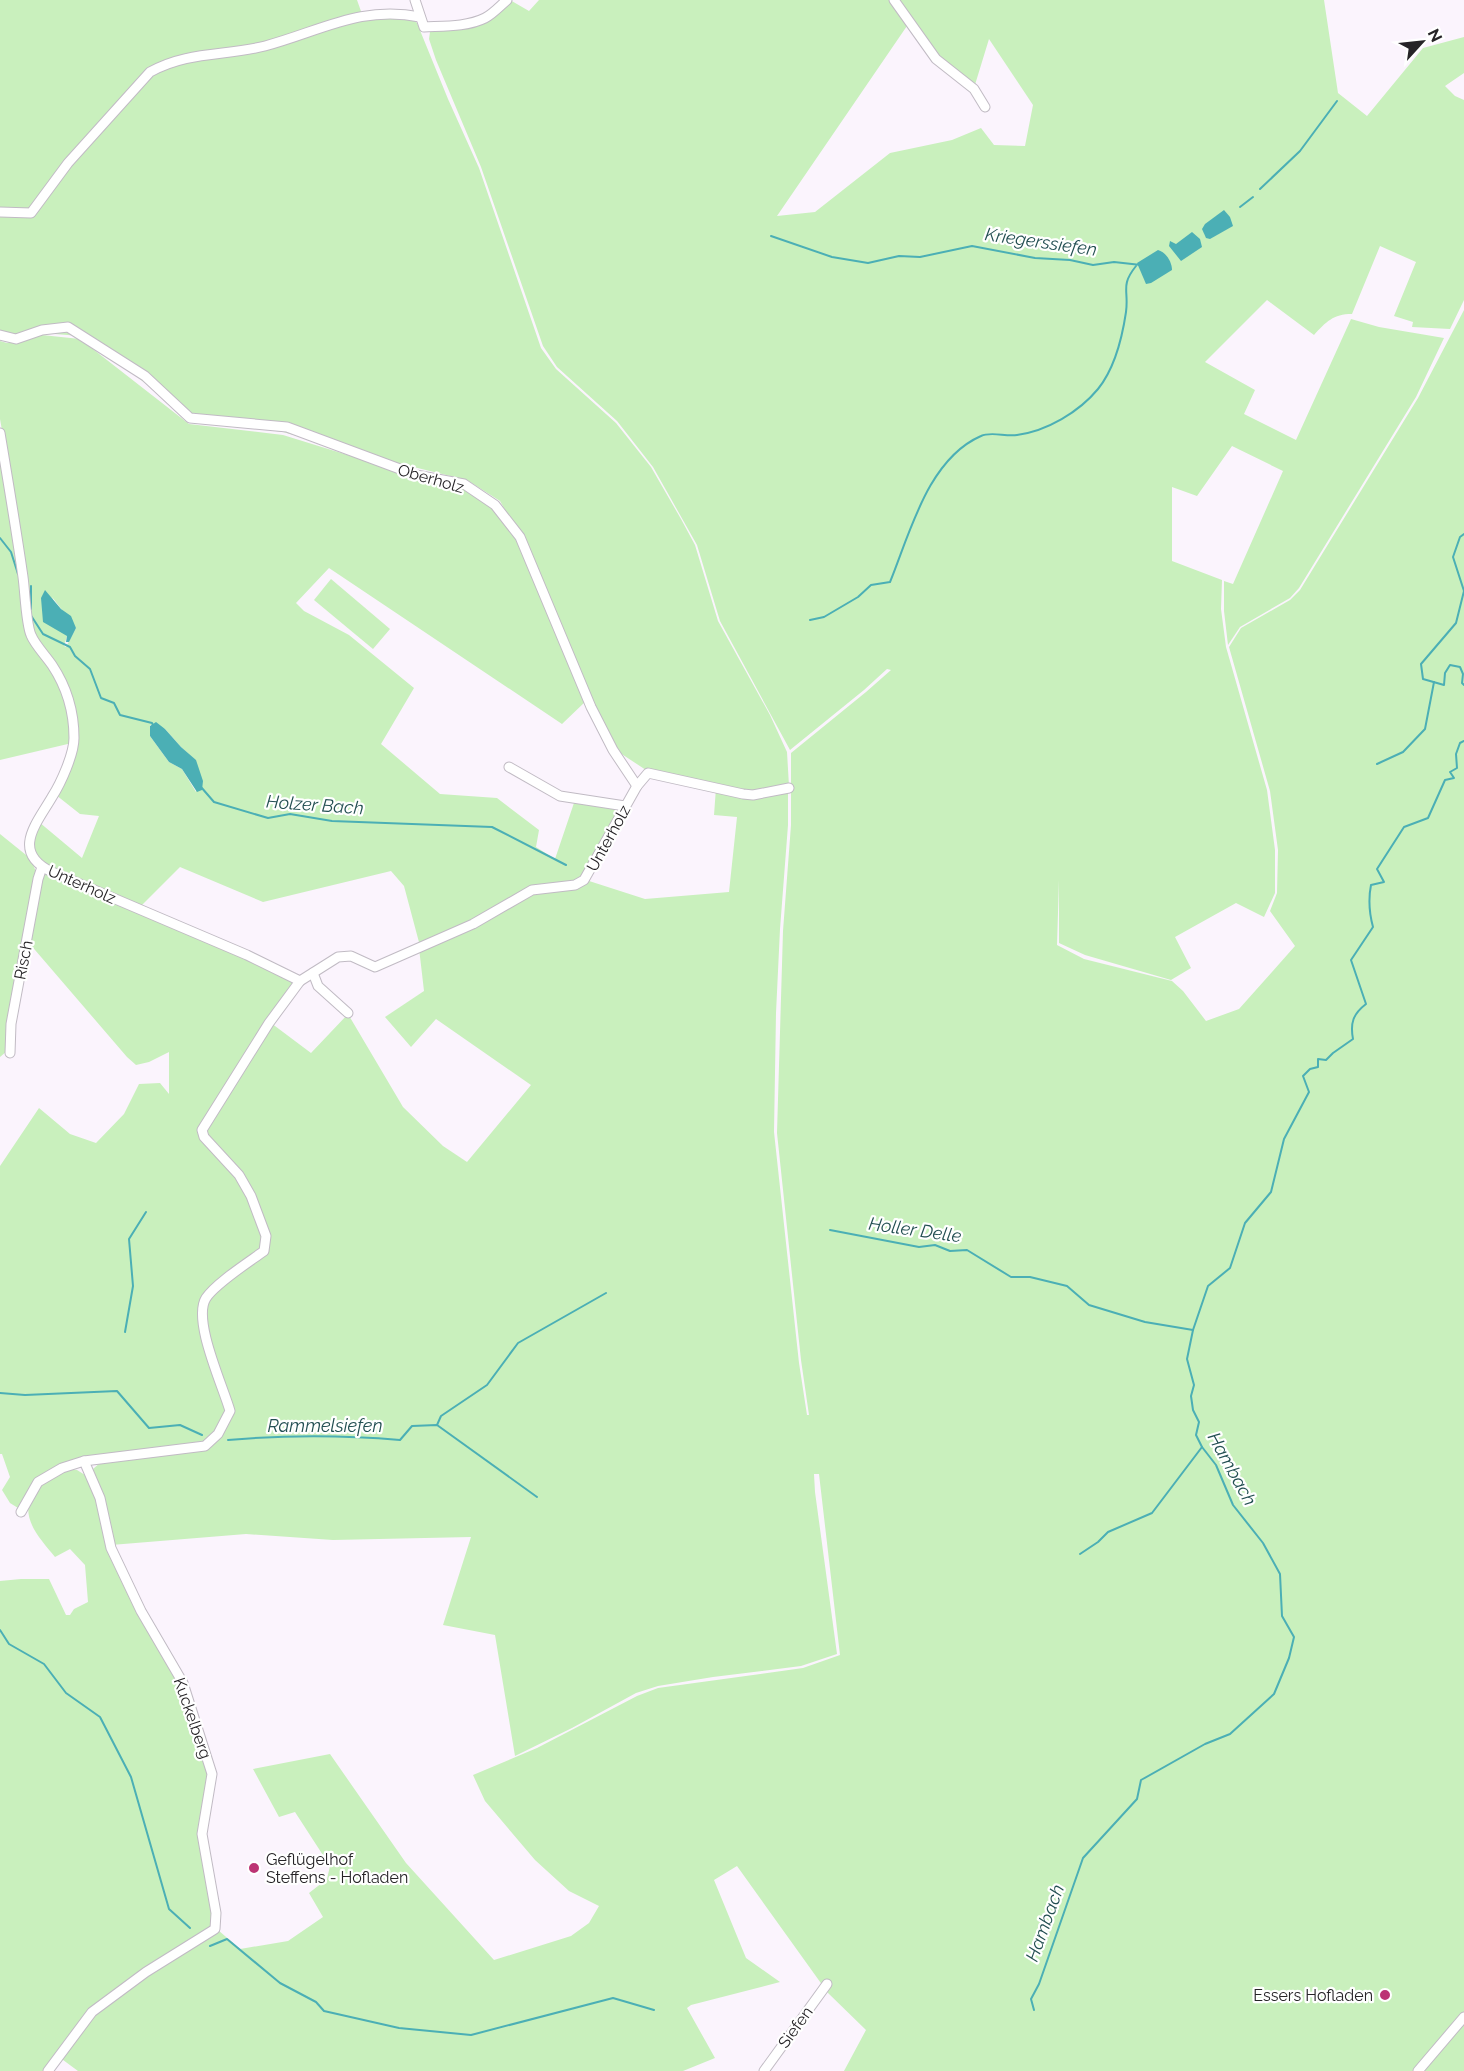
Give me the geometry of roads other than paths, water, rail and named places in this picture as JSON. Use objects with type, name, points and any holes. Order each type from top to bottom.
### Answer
[{"type":"street","points":[[415,0],[424,27],[454,25],[482,19],[507,0]]},
{"type":"street","points":[[894,0],[936,59],[974,89],[986,107]]},
{"type":"street","points":[[0,212],[32,213],[84,145],[150,72],[164,64],[183,58],[264,46],[362,16],[388,13],[420,17]]},
{"type":"street","name":"Oberholz","points":[[0,335],[16,339],[42,330],[68,327],[146,376],[190,417],[287,428],[416,475],[464,484],[495,505],[520,537],[591,707],[613,750],[637,786]]},
{"type":"street","name":"Unterholz","points":[[0,433],[11,492],[31,635],[58,674],[69,699],[74,726],[74,744],[65,769],[54,795],[30,835],[29,848],[42,867],[247,955],[300,981],[338,957],[351,956],[375,967],[473,924],[532,890],[575,885],[584,880],[637,786]]},
{"type":"street","points":[[509,767],[560,796],[625,806]]},
{"type":"street","points":[[637,786],[648,773],[753,795],[789,788]]},
{"type":"street","name":"Risch","points":[[10,1053],[9,1040],[13,1009],[42,867]]},
{"type":"street","points":[[313,974],[318,986],[348,1013]]},
{"type":"street","points":[[21,1512],[38,1482],[62,1468],[84,1461],[205,1446],[218,1434],[230,1411],[208,1349],[202,1308],[206,1298],[264,1251],[266,1236],[251,1196],[239,1175],[204,1137],[202,1130],[270,1023],[300,981]]},
{"type":"street","name":"Kuckelberg","points":[[48,2071],[92,2012],[146,1972],[215,1929],[216,1912],[202,1834],[212,1774],[183,1683],[141,1611],[111,1548],[100,1498],[84,1461]]},
{"type":"street","name":"Siefen","points":[[764,2071],[827,1984]]},
{"type":"street","points":[[1418,2071],[1464,2017]]},
{"type":"water","points":[[1224,210],[1233,226],[1210,239],[1206,238],[1202,229],[1205,224]]},
{"type":"water","points":[[1192,232],[1200,239],[1202,247],[1181,261],[1169,246],[1170,241],[1176,244]]},
{"type":"water","points":[[1158,250],[1168,258],[1172,270],[1146,284],[1137,263]]},
{"type":"water","points":[[45,590],[61,609],[71,616],[76,628],[69,642],[66,642],[67,636],[43,622],[41,598]]},
{"type":"water","points":[[156,722],[196,760],[203,781],[202,790],[197,792],[182,769],[169,762],[150,736],[150,726]]},
{"type":"waterway","name":"Kriegerssiefen","points":[[1260,189],[1300,151],[1337,101]]},
{"type":"waterway","name":"Kriegerssiefen","points":[[1240,207],[1253,197]]},
{"type":"waterway","name":"Kriegerssiefen","points":[[771,236],[832,257],[868,263],[899,256],[920,257],[972,246],[1035,258],[1070,260],[1093,265],[1114,262],[1141,265]]},
{"type":"waterway","points":[[810,620],[824,617],[858,597],[871,585],[890,582],[923,499],[947,462],[963,447],[981,436],[1028,433],[1051,425],[1072,413],[1098,389],[1117,353],[1127,305],[1126,288],[1128,279],[1136,266]]},
{"type":"waterway","name":"Hambach","points":[[1464,534],[1460,537],[1453,557],[1464,591],[1456,623],[1421,664],[1423,679],[1444,685],[1445,673],[1450,665],[1460,667],[1464,685]]},
{"type":"waterway","name":"Holzer Bach","points":[[0,538],[11,552],[18,574]]},
{"type":"waterway","name":"Holzer Bach","points":[[31,586],[31,609]]},
{"type":"waterway","name":"Holzer Bach","points":[[30,614],[43,634],[70,647],[75,656],[90,669],[101,698],[114,703],[120,715],[153,725]]},
{"type":"waterway","points":[[1377,764],[1403,752],[1425,729],[1434,682]]},
{"type":"waterway","name":"Hambach","points":[[1034,2010],[1031,1999],[1039,1984],[1083,1858],[1137,1799],[1141,1780],[1205,1744],[1230,1734],[1274,1694],[1289,1658],[1294,1637],[1282,1616],[1280,1574],[1263,1543],[1233,1505],[1216,1465],[1196,1435],[1199,1422],[1193,1410],[1191,1396],[1194,1385],[1187,1359],[1193,1330],[1208,1286],[1230,1268],[1245,1223],[1271,1192],[1284,1139],[1309,1092],[1303,1076],[1310,1069],[1318,1067],[1318,1059],[1326,1060],[1353,1039],[1354,1019],[1358,1011],[1366,1004],[1351,960],[1373,927],[1369,906],[1371,885],[1384,882],[1377,869],[1404,827],[1428,818],[1445,780],[1454,778],[1450,772],[1457,768],[1456,754],[1460,743],[1464,741]]},
{"type":"waterway","name":"Holzer Bach","points":[[201,787],[214,802],[268,818],[290,814],[332,821],[492,827],[566,865]]},
{"type":"waterway","points":[[125,1332],[133,1286],[129,1239],[146,1212]]},
{"type":"waterway","name":"Holler Delle","points":[[830,1230],[919,1247],[935,1245],[950,1251],[967,1250],[1011,1277],[1030,1277],[1067,1286],[1089,1305],[1145,1322],[1193,1330]]},
{"type":"waterway","points":[[437,1425],[441,1416],[487,1385],[518,1343],[606,1293]]},
{"type":"waterway","name":"Rammelsiefen","points":[[0,1393],[25,1395],[117,1391],[149,1428],[180,1425],[202,1435]]},
{"type":"waterway","name":"Rammelsiefen","points":[[228,1440],[314,1436],[400,1440],[412,1426],[437,1425],[537,1497]]},
{"type":"waterway","points":[[1080,1554],[1108,1532],[1152,1513],[1202,1447]]},
{"type":"waterway","points":[[0,1630],[9,1644],[44,1664],[66,1693],[100,1717],[131,1777],[169,1909],[190,1928]]},
{"type":"waterway","points":[[210,1946],[227,1939],[280,1983],[316,2002],[324,2011],[399,2028],[471,2035],[613,1998],[654,2010]]},
{"type":"place","name":"Geflügelhof Steffens - Hofladen","points":[[254,1868]]},
{"type":"place","name":"Essers Hofladen","points":[[1385,1995]]}]
